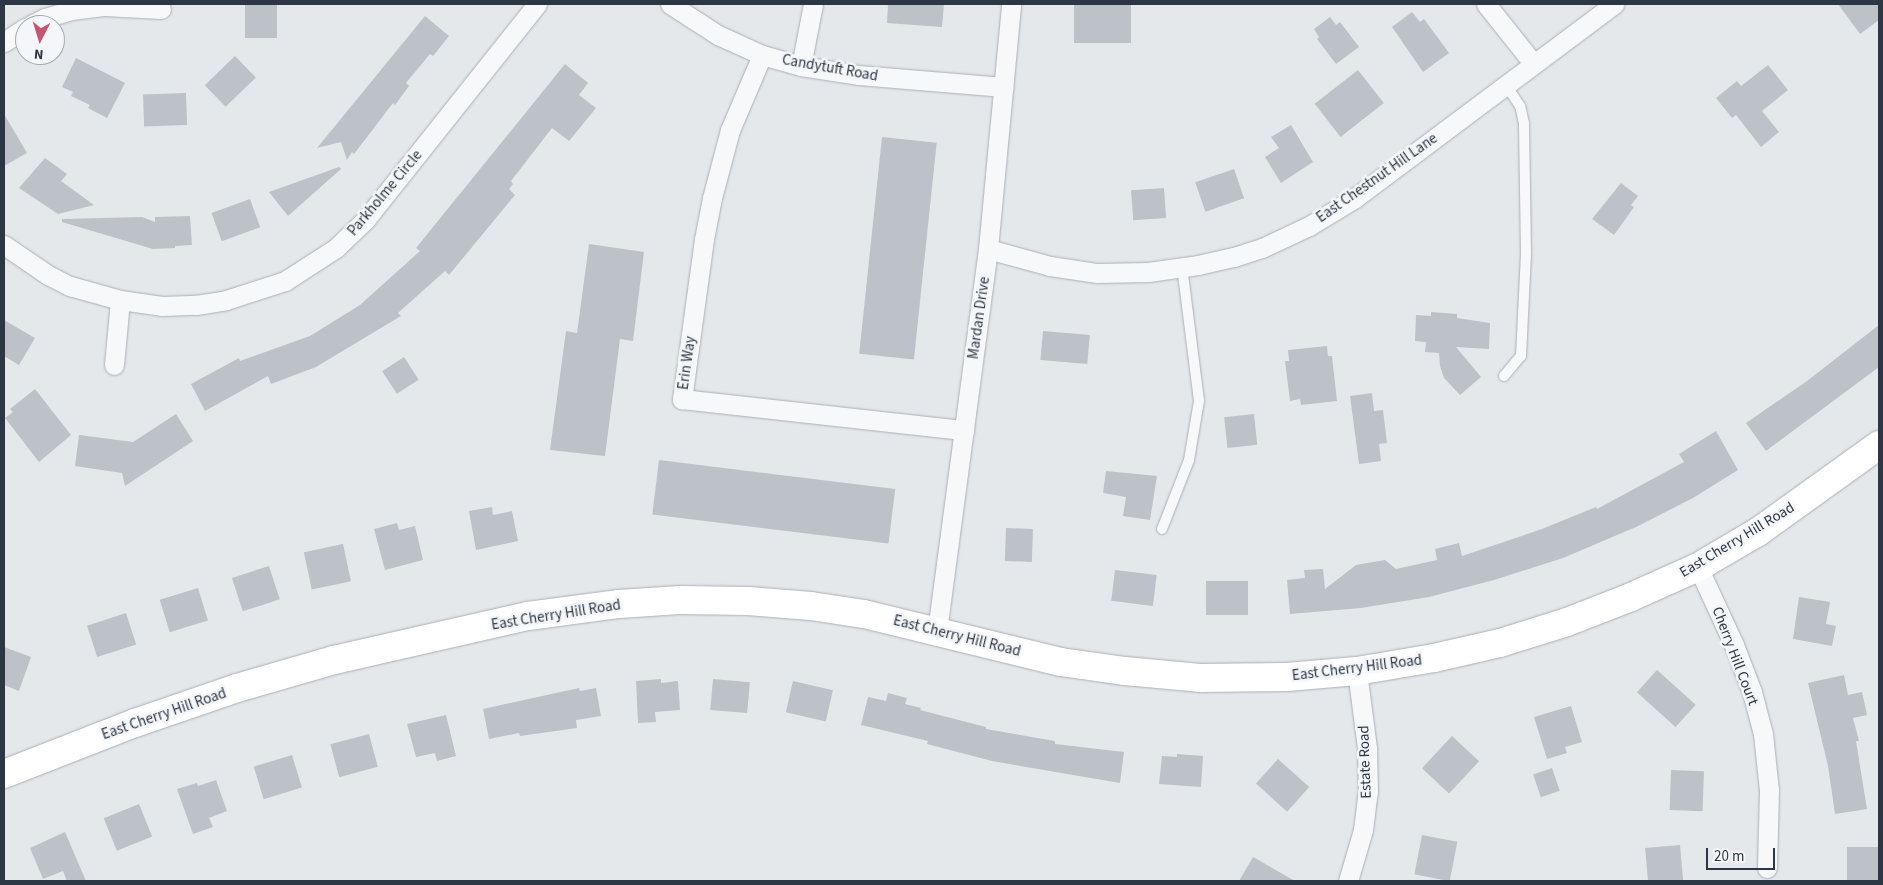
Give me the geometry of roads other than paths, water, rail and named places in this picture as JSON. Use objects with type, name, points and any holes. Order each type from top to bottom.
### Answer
[{"type":"main road","name":"East Cherry Hill Road","points":[[4,774],[135,722],[237,688],[334,660],[528,616],[618,604],[680,600],[748,600],[864,614],[1061,662],[1125,671],[1200,678],[1287,677],[1357,671],[1434,658],[1500,643],[1567,622],[1631,598],[1698,567],[1758,532],[1879,445]]},
{"type":"street","name":"Parkholme Circle","points":[[4,245],[48,275],[70,286],[120,300],[162,306],[196,305],[226,300],[285,281],[336,248],[366,219],[537,4]]},
{"type":"street","name":"Candytuft Road","points":[[670,4],[718,35],[762,55],[801,66],[859,75],[1004,87]]},
{"type":"street","points":[[801,66],[813,4]]},
{"type":"street","name":"Mardan Drive","points":[[937,631],[988,249],[1011,4]]},
{"type":"street","points":[[1486,4],[1533,63]]},
{"type":"street","name":"East Chestnut Hill Lane","points":[[988,249],[1050,266],[1097,273],[1148,272],[1234,257],[1309,226],[1382,178],[1614,4]]},
{"type":"street","points":[[55,15],[72,10],[105,6],[162,9]]},
{"type":"street","points":[[4,42],[15,35]]},
{"type":"street","name":"Erin Way","points":[[762,55],[730,130],[712,198],[704,239],[682,398],[964,430]]},
{"type":"street","points":[[114,365],[120,300]]},
{"type":"street","name":"Cherry Hill Court","points":[[1698,567],[1752,692],[1762,734],[1769,790],[1767,868]]},
{"type":"street","name":"Estate Road","points":[[1348,881],[1363,830],[1368,792],[1367,748],[1357,671]]},
{"type":"lane","points":[[1504,376],[1521,356],[1526,253],[1524,123],[1520,106],[1505,84]]},
{"type":"lane","points":[[1162,529],[1189,460],[1199,401],[1182,267]]}]
